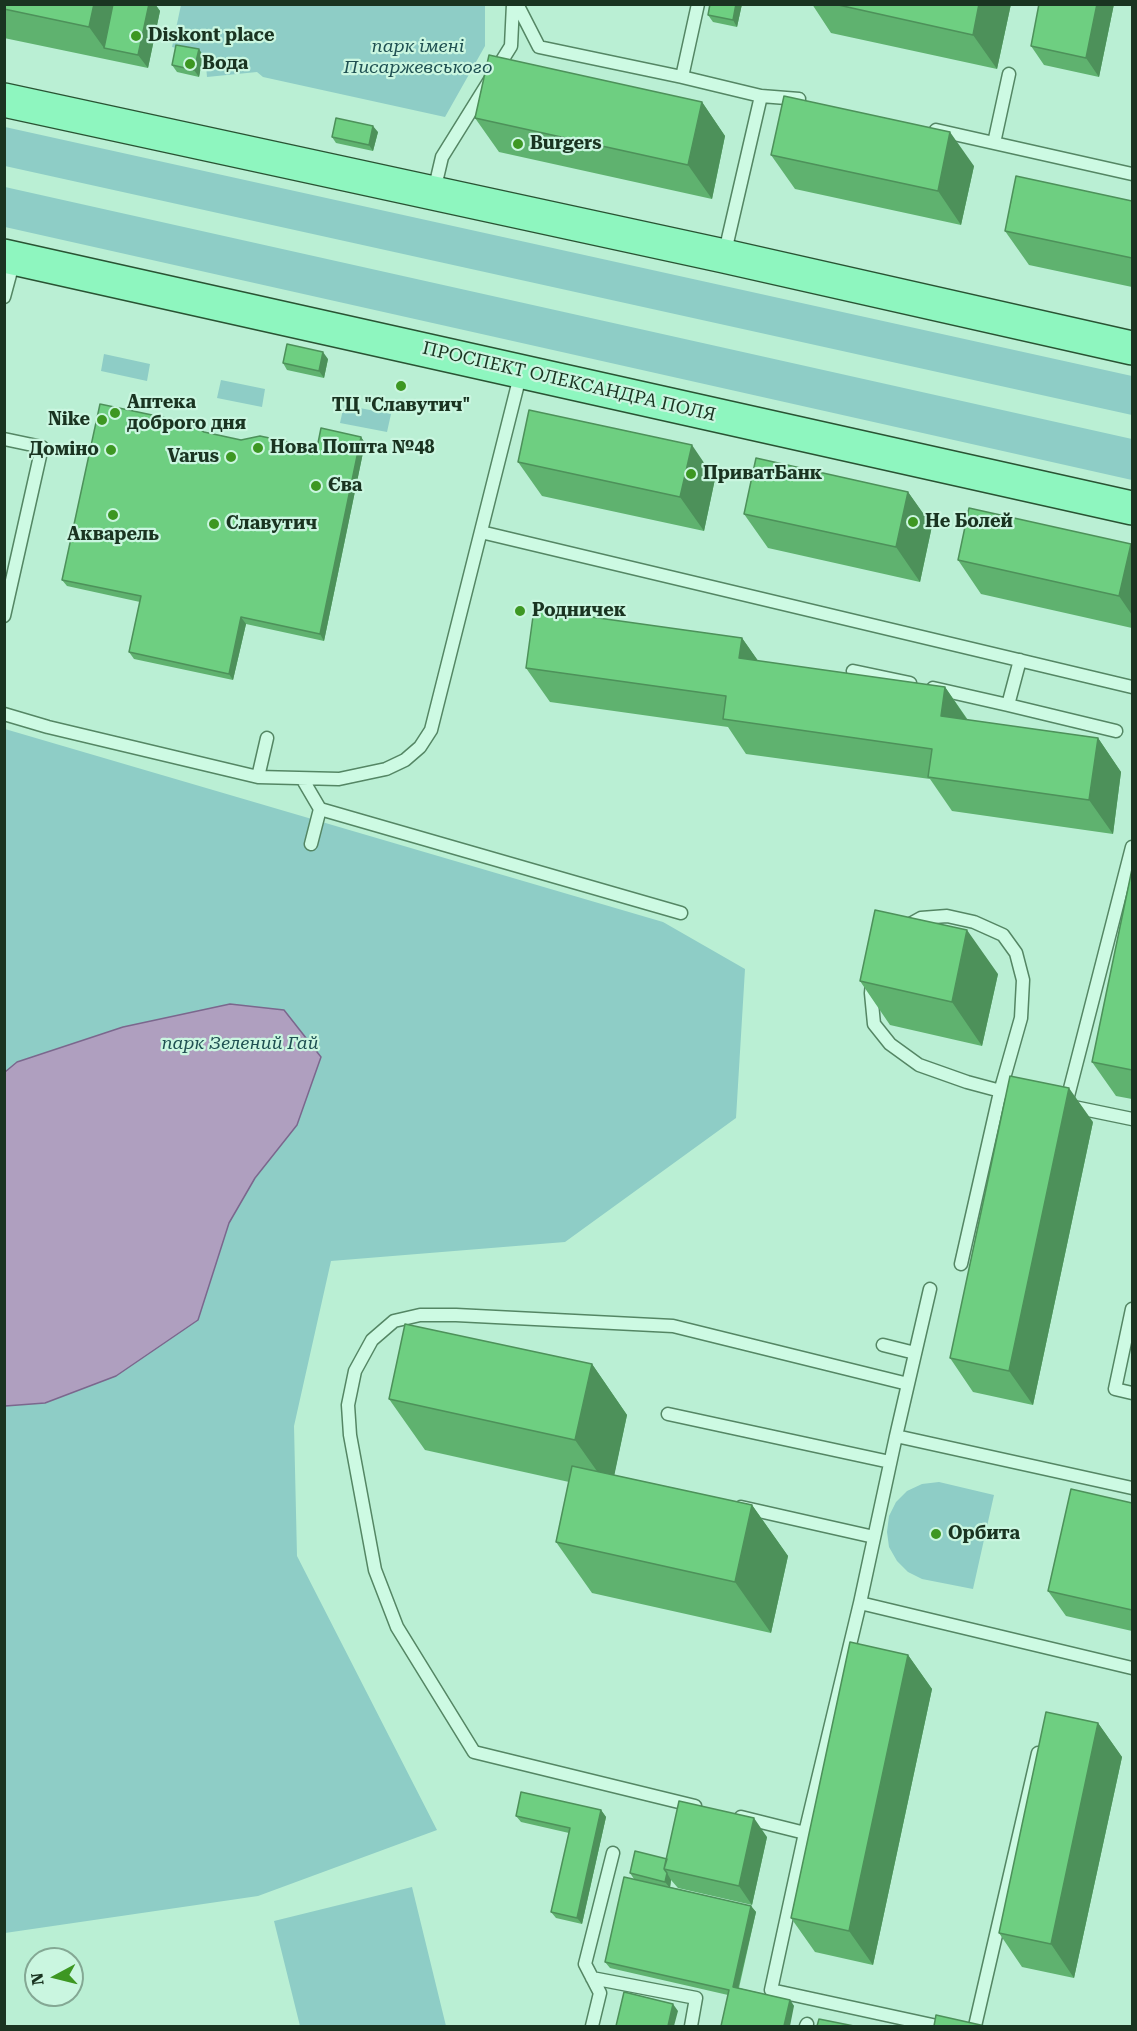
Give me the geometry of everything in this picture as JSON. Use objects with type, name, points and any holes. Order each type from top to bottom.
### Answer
[{"type":"main road","points":[[4,100],[434,192],[1132,348]]},
{"type":"main road","name":"ПРОСПЕКТ ОЛЕКСАНДРА ПОЛЯ","points":[[10,257],[1132,508]]},
{"type":"lane","points":[[515,4],[539,48],[682,77],[761,96],[806,101]]},
{"type":"lane","points":[[434,192],[442,157],[511,46],[515,4]]},
{"type":"lane","points":[[682,77],[698,4]]},
{"type":"lane","points":[[994,143],[1009,74]]},
{"type":"lane","points":[[724,256],[761,96]]},
{"type":"lane","points":[[928,128],[1132,174]]},
{"type":"lane","points":[[4,297],[10,257]]},
{"type":"lane","points":[[4,714],[48,727],[258,777],[303,780],[339,779],[375,772],[405,760],[420,747],[431,730],[521,371]]},
{"type":"lane","points":[[4,439],[42,447],[4,616]]},
{"type":"lane","points":[[481,532],[1132,687]]},
{"type":"lane","points":[[1008,705],[1020,660]]},
{"type":"lane","points":[[853,671],[1008,705],[1116,732]]},
{"type":"lane","points":[[258,777],[267,738]]},
{"type":"lane","points":[[303,780],[320,809],[681,914]]},
{"type":"lane","points":[[311,844],[320,809]]},
{"type":"lane","points":[[1132,847],[1060,1105],[1132,1119]]},
{"type":"lane","points":[[892,939],[904,927],[921,918],[947,916],[974,921],[1003,935],[1016,953],[1023,980],[1021,1018],[1000,1092],[962,1264]]},
{"type":"lane","points":[[875,967],[871,993],[874,1024],[890,1044],[919,1065],[1000,1092],[1033,1099]]},
{"type":"lane","points":[[930,1289],[771,1990],[937,2026]]},
{"type":"lane","points":[[1132,1309],[1115,1389],[1132,1393]]},
{"type":"lane","points":[[703,1808],[474,1752],[397,1628],[375,1570],[350,1435],[348,1405],[355,1371],[372,1340],[394,1322],[420,1316],[456,1315],[673,1326],[908,1384]]},
{"type":"lane","points":[[883,1345],[915,1353]]},
{"type":"lane","points":[[668,1414],[890,1462]]},
{"type":"lane","points":[[896,1436],[1132,1488]]},
{"type":"lane","points":[[734,1505],[874,1537]]},
{"type":"lane","points":[[860,1604],[1132,1668]]},
{"type":"lane","points":[[975,2026],[1040,1744]]},
{"type":"lane","points":[[725,1813],[805,1833]]},
{"type":"lane","points":[[592,2026],[600,1993],[585,1964],[613,1853]]},
{"type":"lane","points":[[592,1978],[696,1998],[691,2026]]},
{"type":"green space","name":"парк імені Писаржевського","points":[[181,5],[485,5],[485,46],[445,117],[263,77],[257,72],[207,77],[205,54],[172,47]]},
{"type":"green space","points":[[5,127],[1132,376],[1132,415],[5,166]]},
{"type":"green space","points":[[5,187],[1132,439],[1132,480],[5,227]]},
{"type":"green space","points":[[104,354],[150,364],[147,381],[101,371]]},
{"type":"green space","points":[[221,380],[265,389],[262,407],[217,398]]},
{"type":"green space","points":[[344,405],[391,414],[387,432],[340,423]]},
{"type":"green space","name":"парк Зелений Гай","points":[[5,729],[663,922],[745,969],[736,1118],[565,1242],[331,1261],[294,1426],[297,1556],[437,1830],[258,1896],[5,1933]]},
{"type":"green space","points":[[939,1482],[994,1495],[973,1589],[922,1579],[908,1572],[897,1561],[889,1547],[887,1532],[889,1516],[896,1502],[907,1491],[922,1484]]},
{"type":"green space","points":[[412,1887],[446,2026],[300,2026],[274,1921]]},
{"type":"shaded area","points":[[230,1004],[284,1010],[321,1057],[297,1125],[255,1178],[229,1223],[198,1320],[116,1376],[45,1403],[5,1406],[5,1072],[17,1062],[123,1027]]},
{"type":"building","points":[[4,4],[94,4],[89,27],[4,9]]},
{"type":"building","points":[[113,4],[149,4],[138,55],[104,48]]},
{"type":"building","points":[[710,4],[736,4],[733,20],[708,15]]},
{"type":"building","points":[[834,4],[979,4],[973,35]]},
{"type":"building","points":[[1039,4],[1097,4],[1086,58],[1031,46]]},
{"type":"building","points":[[176,45],[199,49],[194,70],[172,65]]},
{"type":"building","points":[[489,55],[702,102],[688,165],[475,118]]},
{"type":"building","points":[[784,96],[950,132],[938,191],[771,155]]},
{"type":"building","points":[[336,118],[373,126],[369,145],[332,137]]},
{"type":"building","points":[[1016,176],[1132,201],[1132,258],[1005,231]]},
{"type":"building","points":[[287,344],[323,352],[319,371],[283,363]]},
{"type":"building","name":"Славутич","points":[[100,404],[190,423],[204,432],[241,440],[260,436],[317,448],[321,428],[361,437],[320,634],[241,617],[229,674],[129,652],[141,596],[62,580]]},
{"type":"building","points":[[529,410],[692,445],[680,497],[518,462]]},
{"type":"building","points":[[756,458],[908,492],[896,547],[744,514]]},
{"type":"building","points":[[969,508],[1131,544],[1119,596],[958,560]]},
{"type":"building","points":[[534,609],[742,638],[739,658],[945,687],[941,716],[1098,738],[1089,800],[928,777],[932,749],[723,719],[726,696],[526,668]]},
{"type":"building","points":[[1132,869],[1132,1070],[1092,1062]]},
{"type":"building","points":[[875,910],[967,930],[952,1002],[860,981]]},
{"type":"building","points":[[1010,1076],[1069,1088],[1009,1371],[950,1358]]},
{"type":"building","points":[[405,1324],[592,1364],[575,1440],[389,1399]]},
{"type":"building","points":[[572,1466],[752,1505],[735,1582],[556,1542]]},
{"type":"building","points":[[1071,1489],[1132,1503],[1132,1610],[1048,1591]]},
{"type":"building","points":[[850,1642],[908,1655],[849,1931],[791,1918]]},
{"type":"building","points":[[1046,1712],[1098,1723],[1051,1944],[999,1933]]},
{"type":"building","points":[[521,1792],[601,1810],[577,1918],[551,1912],[570,1828],[516,1816]]},
{"type":"building","points":[[679,1801],[754,1818],[739,1886],[664,1869]]},
{"type":"building","points":[[635,1851],[667,1859],[664,1869],[667,1873],[665,1882],[630,1873]]},
{"type":"building","points":[[624,1877],[751,1906],[733,1987],[790,2000],[784,2026],[721,2026],[729,1990],[605,1962]]},
{"type":"building","points":[[624,1992],[673,2004],[668,2026],[616,2026]]},
{"type":"building","points":[[936,2015],[985,2026],[934,2026]]},
{"type":"building","points":[[819,2019],[854,2026],[817,2026]]},
{"type":"place","name":"Diskont place","points":[[136,36]]},
{"type":"place","name":"Вода","points":[[190,64]]},
{"type":"place","name":"Burgers","points":[[518,144]]},
{"type":"place","name":"ТЦ \"Славутич\"","points":[[401,386]]},
{"type":"place","name":"Аптека доброго дня","points":[[115,413]]},
{"type":"place","name":"Nike","points":[[102,420]]},
{"type":"place","name":"Нова Пошта №48","points":[[258,448]]},
{"type":"place","name":"Доміно","points":[[111,450]]},
{"type":"place","name":"Varus","points":[[231,457]]},
{"type":"place","name":"ПриватБанк","points":[[691,474]]},
{"type":"place","name":"Єва","points":[[316,486]]},
{"type":"place","name":"Акварель","points":[[113,515]]},
{"type":"place","name":"Не Болей","points":[[913,522]]},
{"type":"place","name":"Славутич","points":[[214,524]]},
{"type":"place","name":"Родничек","points":[[520,611]]},
{"type":"place","name":"Орбита","points":[[936,1534]]}]
